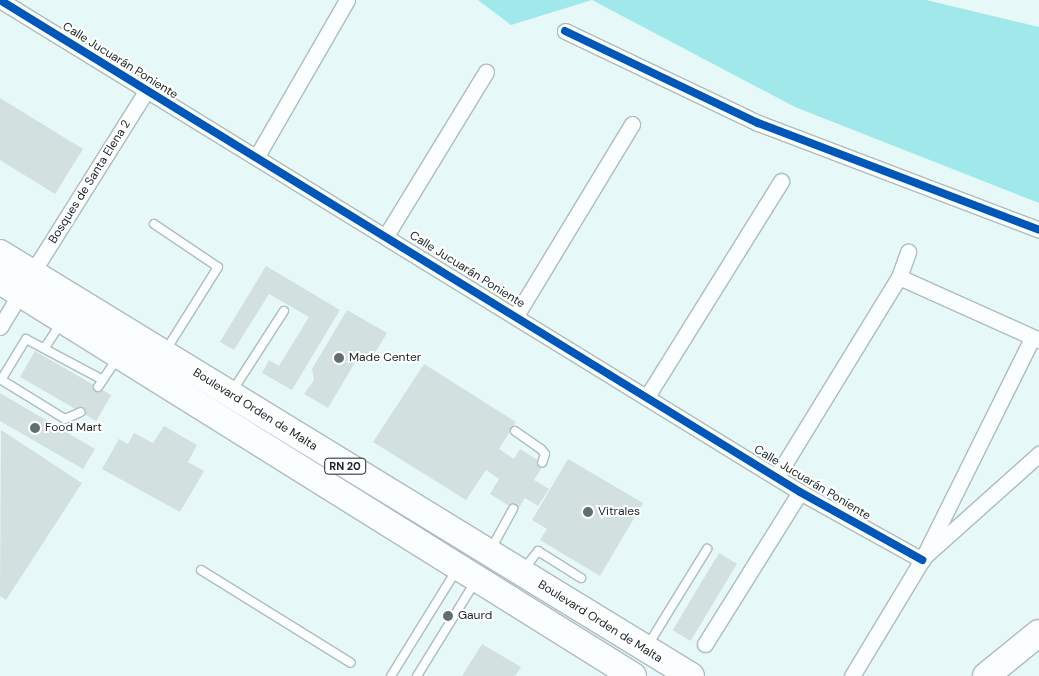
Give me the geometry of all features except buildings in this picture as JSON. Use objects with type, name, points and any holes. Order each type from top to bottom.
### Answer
[{"type":"highway","name":"Boulevard Orden de Malta","points":[[0,253],[17,283],[62,321],[469,571],[633,676]]},
{"type":"highway","name":"Boulevard Orden de Malta","points":[[17,283],[163,354],[645,650],[691,676]]},
{"type":"highway","points":[[986,676],[1039,633]]},
{"type":"street","name":"Calle Jucuarán Poniente","points":[[0,0],[146,91],[387,234],[648,394],[800,492],[922,560]]},
{"type":"street","points":[[257,156],[348,0]]},
{"type":"street","points":[[565,31],[758,123],[1039,230]]},
{"type":"street","points":[[387,234],[486,72]]},
{"type":"street","name":"Bosques de Santa Elena 2","points":[[0,327],[17,283],[146,91]]},
{"type":"street","points":[[517,314],[632,124]]},
{"type":"street","points":[[648,394],[781,181]]},
{"type":"street","points":[[777,476],[899,277],[908,252]]},
{"type":"street","points":[[852,676],[922,560],[1036,339],[899,277]]},
{"type":"street","points":[[922,560],[1039,454]]},
{"type":"street","points":[[705,644],[800,492]]},
{"type":"lane","points":[[154,224],[218,267],[163,354]]},
{"type":"lane","points":[[231,394],[284,311]]},
{"type":"lane","points":[[46,346],[62,321]]},
{"type":"lane","points":[[82,412],[65,420],[1,379],[26,338],[46,346],[100,384],[120,355]]},
{"type":"lane","points":[[515,431],[541,449],[545,454],[542,463]]},
{"type":"lane","points":[[488,553],[513,509]]},
{"type":"lane","points":[[645,650],[707,549]]},
{"type":"lane","points":[[521,573],[538,551],[580,578]]},
{"type":"lane","points":[[201,570],[351,663]]},
{"type":"lane","points":[[391,676],[469,571]]},
{"type":"lane","points":[[418,676],[469,571]]},
{"type":"shaded area","points":[[478,0],[592,0],[511,25]]},
{"type":"shaded area","points":[[592,0],[926,0],[1039,27],[1039,203],[795,107]]},
{"type":"cycle path","points":[[0,0],[800,492],[922,560]]},
{"type":"cycle path","points":[[565,31],[758,123],[1039,230]]},
{"type":"place","name":"Made Center","points":[[339,358]]},
{"type":"place","name":"Food Mart","points":[[35,428]]},
{"type":"place","name":"Vitrales","points":[[588,512]]},
{"type":"place","name":"Gaurd","points":[[448,616]]}]
